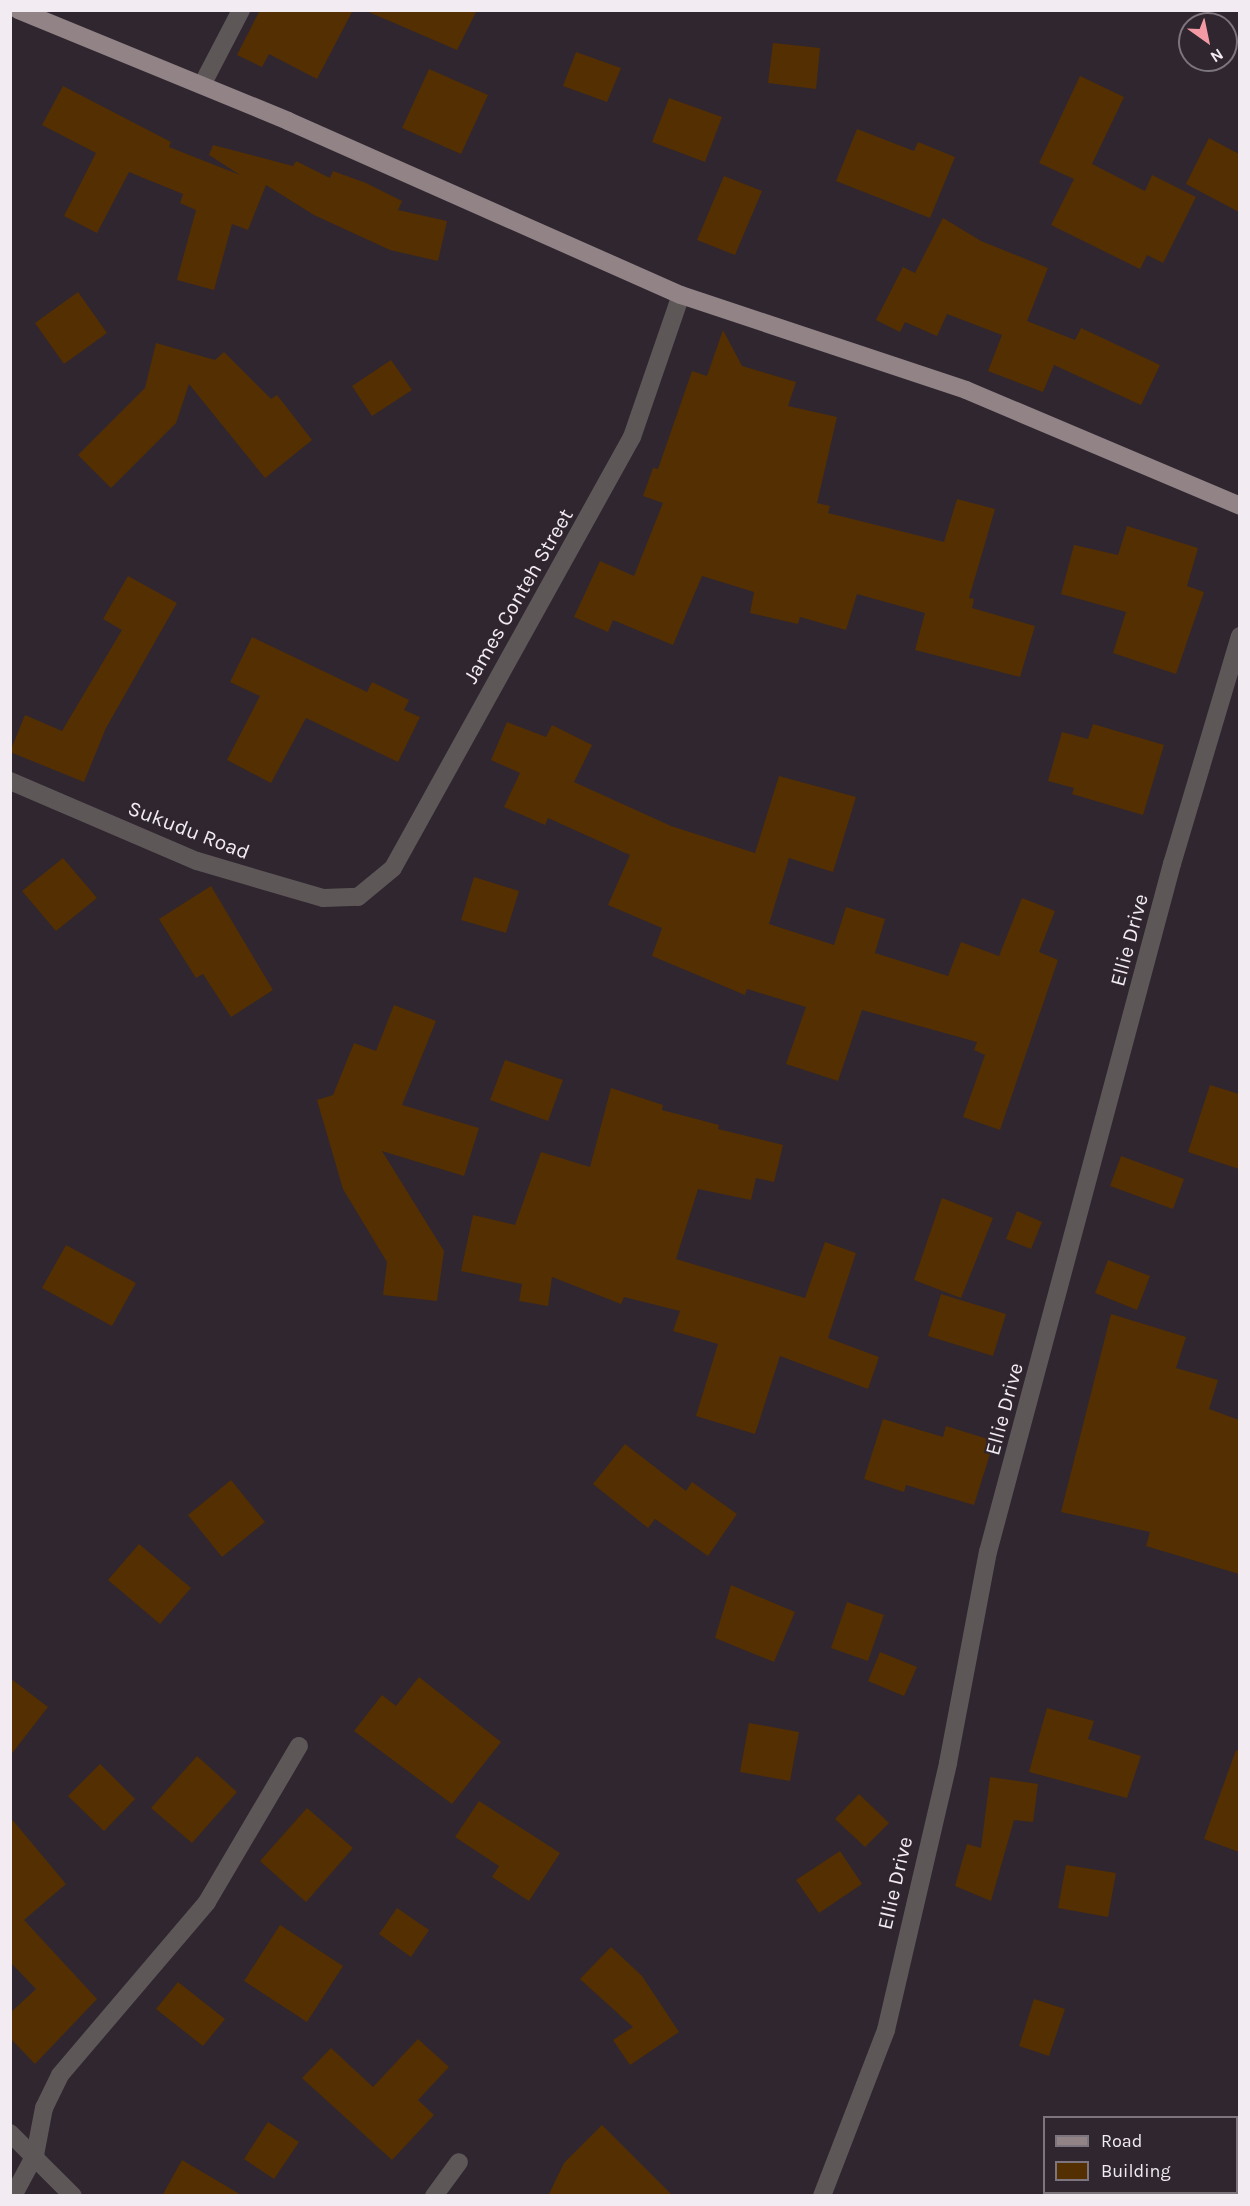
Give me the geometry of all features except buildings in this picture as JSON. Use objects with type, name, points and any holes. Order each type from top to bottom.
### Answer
[{"type":"main road","points":[[18,10],[202,85],[681,295],[966,390],[1239,507]]},
{"type":"street","points":[[202,85],[241,10]]},
{"type":"street","name":"James Conteh Street","points":[[358,897],[393,868],[632,436],[681,295]]},
{"type":"street","name":"Ellie Drive","points":[[822,2196],[886,2030],[948,1763],[988,1552],[1172,864],[1239,636]]},
{"type":"street","name":"Sukudu Road","points":[[10,781],[197,861],[323,898],[358,897]]},
{"type":"street","points":[[13,2196],[35,2156],[44,2108],[60,2075],[207,1902],[280,1786],[299,1746]]},
{"type":"street","points":[[10,2133],[73,2196]]},
{"type":"street","points":[[434,2196],[459,2162]]}]
